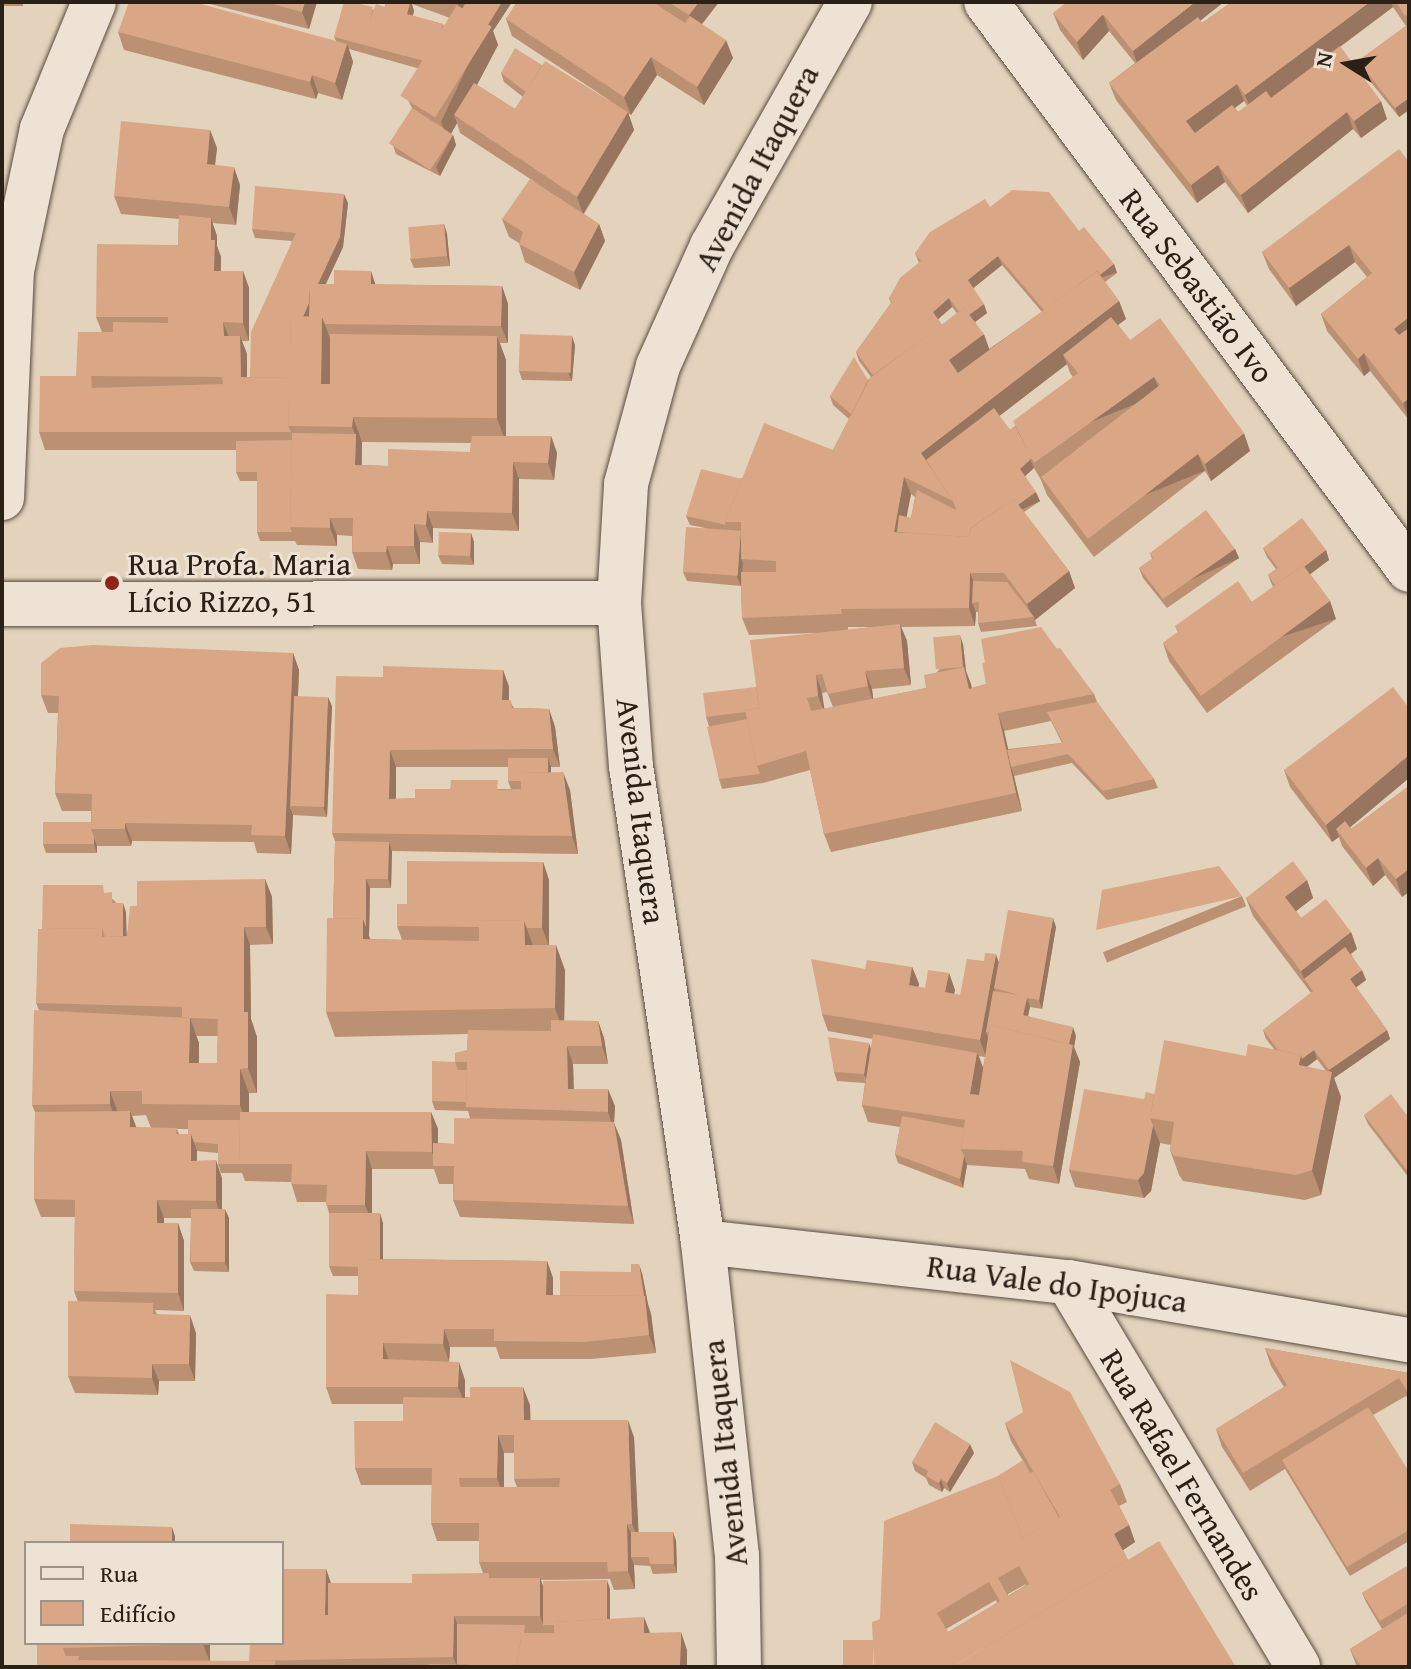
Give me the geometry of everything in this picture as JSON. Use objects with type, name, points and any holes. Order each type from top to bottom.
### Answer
[{"type":"street","points":[[2,498],[12,271],[42,129],[94,2]]},
{"type":"street","name":"Avenida Itaquera","points":[[739,1667],[737,1556],[703,1242],[631,767],[619,603],[626,484],[658,366],[712,246],[850,2]]},
{"type":"street","name":"Rua Sebastião Ivo","points":[[986,2],[1409,570]]},
{"type":"street","points":[[2,604],[619,603]]},
{"type":"street","name":"Rua Vale do Ipojuca","points":[[703,1242],[1068,1282],[1409,1340]]},
{"type":"street","name":"Rua Rafael Fernandes","points":[[1068,1282],[1298,1667]]},
{"type":"building","points":[[129,2],[194,2],[347,44],[335,83],[312,75],[310,82],[118,32]]},
{"type":"building","points":[[265,2],[305,2],[302,12]]},
{"type":"building","points":[[344,2],[373,7],[370,19],[376,4],[385,7],[386,2],[410,2],[407,14],[443,24],[428,62],[334,37]]},
{"type":"building","points":[[466,2],[502,2],[488,25],[462,9]]},
{"type":"building","points":[[517,2],[653,2],[685,23],[690,16],[726,40],[697,87],[651,57],[624,97],[506,19]]},
{"type":"building","points":[[668,2],[699,2],[689,15]]},
{"type":"building","points":[[1067,2],[1195,2],[1133,51],[1103,14],[1077,42],[1053,13]]},
{"type":"building","points":[[1232,2],[1370,2],[1245,95],[1237,84],[1186,121],[1195,133],[1232,105],[1238,112],[1266,91],[1271,98],[1340,46],[1381,101],[1354,121],[1347,112],[1241,195],[1218,165],[1191,185],[1109,83],[1198,17],[1202,23]]},
{"type":"building","points":[[1396,2],[1409,2],[1409,14],[1405,16]]},
{"type":"building","points":[[457,5],[492,27],[435,117],[400,96]]},
{"type":"building","points":[[1409,24],[1409,98],[1395,108],[1358,61]]},
{"type":"building","points":[[515,48],[542,65],[526,92],[501,73]]},
{"type":"building","points":[[545,61],[628,112],[577,197],[454,115],[474,83],[515,109]]},
{"type":"building","points":[[412,108],[453,135],[430,170],[389,143]]},
{"type":"building","points":[[121,121],[210,130],[207,164],[234,167],[229,207],[114,196]]},
{"type":"building","points":[[1399,149],[1409,162],[1409,317],[1394,329],[1399,335],[1409,328],[1409,398],[1403,403],[1364,353],[1358,359],[1321,314],[1372,273],[1349,245],[1289,288],[1262,252]]},
{"type":"building","points":[[530,179],[599,224],[574,272],[519,244],[523,232],[502,219]]},
{"type":"building","points":[[255,186],[344,194],[340,237],[318,284],[310,284],[309,303],[303,317],[291,316],[290,378],[250,377],[251,332],[296,233],[252,229]]},
{"type":"building","points":[[1012,190],[1049,192],[1079,231],[1084,227],[1114,264],[1100,275],[1097,271],[1044,310],[998,256],[968,280],[984,304],[969,315],[964,308],[959,312],[949,298],[933,312],[942,325],[873,375],[856,352],[892,302],[889,298],[900,278],[921,261],[915,253],[930,232],[985,199],[990,207]]},
{"type":"building","points":[[179,215],[211,218],[211,240],[215,240],[214,271],[243,271],[243,323],[223,322],[224,336],[240,336],[241,377],[290,378],[288,426],[291,432],[39,432],[40,376],[76,376],[78,332],[113,332],[113,322],[168,323],[168,317],[96,317],[97,244],[178,245]],"holes":[[[91,376],[222,377],[223,384],[92,388]]]},
{"type":"building","points":[[444,224],[447,256],[411,259],[408,227]]},
{"type":"building","points":[[334,270],[371,271],[371,284],[502,286],[501,326],[325,324],[322,317],[309,317],[310,284],[334,284]]},
{"type":"building","points":[[1097,271],[1119,301],[921,453],[953,501],[904,477],[894,532],[969,537],[971,528],[1014,499],[1069,571],[1027,604],[1004,573],[970,573],[969,608],[841,609],[842,614],[742,618],[741,572],[776,572],[776,561],[741,559],[741,522],[725,522],[764,423],[833,450],[870,378],[964,308],[984,334],[949,360],[958,373]]},
{"type":"building","points":[[291,316],[322,317],[321,384],[330,384],[330,334],[497,336],[497,418],[353,417],[352,427],[288,426]]},
{"type":"building","points":[[1111,317],[1130,340],[1160,318],[1244,433],[1205,464],[1198,454],[1088,539],[1041,477],[1160,385],[1154,377],[1034,463],[1013,421],[1078,373],[1063,355]]},
{"type":"building","points":[[520,334],[572,336],[571,373],[519,371]]},
{"type":"building","points":[[854,357],[868,380],[851,414],[830,396]]},
{"type":"building","points":[[994,408],[1010,430],[1015,426],[1032,458],[1020,469],[1036,492],[1018,505],[1014,499],[971,528],[969,537],[897,532],[899,515],[911,518],[917,490],[956,510],[926,460]]},
{"type":"building","points":[[292,433],[356,434],[355,465],[388,466],[388,449],[470,452],[472,436],[551,436],[548,463],[513,462],[512,513],[427,511],[426,525],[414,524],[414,546],[387,546],[386,552],[352,552],[353,518],[330,518],[330,528],[290,527]]},
{"type":"building","points":[[292,440],[292,532],[257,532],[257,472],[236,472],[236,441]]},
{"type":"building","points":[[701,469],[742,479],[726,525],[686,516]]},
{"type":"building","points":[[1206,510],[1235,549],[1163,599],[1139,568],[1153,558],[1150,553]]},
{"type":"building","points":[[1302,518],[1326,550],[1275,585],[1268,575],[1278,568],[1263,548]]},
{"type":"building","points":[[686,527],[741,531],[738,576],[683,572]]},
{"type":"building","points":[[439,532],[471,533],[470,556],[438,555]]},
{"type":"building","points":[[1303,565],[1330,601],[1201,696],[1163,643],[1179,631],[1175,626],[1238,581],[1252,602]]},
{"type":"building","points":[[973,581],[1007,582],[1034,617],[978,623],[979,602],[972,603]]},
{"type":"building","points":[[900,624],[904,668],[865,671],[868,686],[828,694],[822,674],[816,675],[818,696],[807,698],[811,711],[926,688],[924,675],[964,667],[969,689],[986,684],[982,663],[1060,648],[1094,694],[998,713],[1016,793],[824,834],[806,751],[757,766],[745,710],[759,708],[750,640]]},
{"type":"building","points":[[1041,627],[1057,649],[985,663],[981,639]]},
{"type":"building","points":[[960,635],[963,667],[936,669],[933,637]]},
{"type":"building","points":[[93,645],[293,653],[285,836],[251,835],[252,825],[125,823],[125,829],[91,829],[92,794],[55,793],[59,696],[41,695],[41,663],[60,648]]},
{"type":"building","points":[[383,666],[503,670],[502,700],[511,700],[512,708],[549,709],[553,749],[390,750],[389,799],[415,798],[415,789],[450,789],[451,780],[498,780],[497,790],[521,789],[521,773],[563,772],[572,836],[332,833],[336,676],[383,677]]},
{"type":"building","points":[[756,687],[759,708],[706,717],[703,693]]},
{"type":"building","points":[[1393,687],[1409,708],[1409,755],[1326,825],[1284,770]]},
{"type":"building","points":[[294,696],[328,697],[324,807],[290,806]]},
{"type":"building","points":[[1097,702],[1154,779],[1103,791],[1068,754],[1011,767],[1007,750],[1063,743],[1047,712]]},
{"type":"building","points":[[747,719],[760,774],[719,779],[707,727]]},
{"type":"building","points":[[508,758],[548,758],[548,772],[521,773],[521,781],[508,781]]},
{"type":"building","points":[[1409,786],[1409,869],[1396,879],[1378,858],[1366,868],[1336,829],[1345,821],[1351,829]]},
{"type":"building","points":[[43,822],[91,822],[94,844],[43,844]]},
{"type":"building","points":[[335,841],[389,842],[388,879],[366,879],[366,927],[363,919],[333,918]]},
{"type":"building","points":[[407,861],[543,862],[542,928],[527,928],[524,921],[479,920],[479,927],[397,926],[397,904],[407,904]]},
{"type":"building","points":[[1293,861],[1307,880],[1285,897],[1301,918],[1326,899],[1351,932],[1301,971],[1246,898]]},
{"type":"building","points":[[1219,866],[1242,896],[1096,930],[1102,890]]},
{"type":"building","points":[[265,879],[266,927],[244,927],[244,1012],[218,1012],[218,1019],[190,1018],[182,1017],[182,1007],[36,1003],[38,929],[102,928],[102,937],[127,936],[130,906],[137,906],[137,881]]},
{"type":"building","points":[[43,885],[103,885],[104,893],[112,892],[112,903],[123,903],[123,936],[105,937],[102,928],[42,929]]},
{"type":"building","points":[[1008,910],[1053,918],[1039,1000],[1027,998],[1023,1015],[1073,1027],[1069,1044],[990,1025],[989,1032],[986,1032],[993,991],[1019,995],[994,988]]},
{"type":"building","points":[[327,918],[363,919],[363,939],[479,941],[479,920],[524,921],[525,945],[556,945],[555,1008],[326,1012]]},
{"type":"building","points":[[1345,947],[1362,970],[1350,979],[1387,1030],[1329,1070],[1314,1050],[1302,1059],[1301,1055],[1278,1050],[1263,1030],[1313,991],[1304,979]]},
{"type":"building","points":[[985,953],[996,954],[980,1040],[822,1014],[811,959],[865,969],[867,960],[912,967],[909,985],[925,988],[928,970],[949,973],[945,992],[960,995],[967,959],[984,961]]},
{"type":"building","points":[[34,1010],[190,1018],[189,1063],[217,1063],[218,1012],[248,1012],[248,1068],[240,1069],[240,1105],[142,1104],[142,1091],[110,1091],[110,1104],[32,1105]]},
{"type":"building","points":[[551,1020],[598,1021],[602,1046],[567,1046],[568,1089],[608,1089],[608,1112],[466,1107],[467,1062],[455,1062],[455,1053],[467,1050],[468,1030],[551,1031]]},
{"type":"building","points":[[990,1025],[1073,1045],[1053,1166],[1022,1162],[1023,1151],[961,1149],[965,1120],[862,1105],[873,1034],[977,1053],[970,1094],[979,1095]]},
{"type":"building","points":[[828,1037],[869,1043],[864,1074],[834,1072]]},
{"type":"building","points":[[1164,1040],[1246,1056],[1248,1044],[1301,1055],[1299,1065],[1332,1072],[1312,1170],[1296,1175],[1174,1156],[1170,1150],[1174,1122],[1150,1118]]},
{"type":"building","points":[[432,1061],[455,1062],[458,1070],[467,1070],[466,1102],[432,1101]]},
{"type":"building","points":[[1084,1089],[1144,1099],[1146,1092],[1154,1094],[1150,1118],[1153,1126],[1144,1173],[1138,1180],[1069,1170]]},
{"type":"building","points":[[1391,1094],[1409,1118],[1409,1173],[1364,1115]]},
{"type":"building","points":[[130,1111],[130,1127],[177,1128],[176,1134],[191,1134],[191,1161],[216,1160],[216,1201],[157,1200],[157,1223],[178,1223],[178,1293],[74,1291],[75,1200],[34,1199],[35,1112]]},
{"type":"building","points":[[240,1112],[431,1112],[432,1152],[366,1151],[365,1205],[326,1205],[327,1185],[291,1184],[292,1164],[239,1164]]},
{"type":"building","points":[[902,1116],[964,1128],[960,1179],[895,1154]]},
{"type":"building","points":[[454,1118],[614,1122],[628,1206],[453,1200],[454,1166],[433,1166],[433,1143],[454,1144]]},
{"type":"building","points":[[188,1120],[240,1120],[239,1164],[218,1164],[218,1144],[194,1142],[188,1134]]},
{"type":"building","points":[[191,1209],[225,1209],[225,1262],[191,1262]]},
{"type":"building","points":[[329,1213],[380,1213],[380,1259],[358,1259],[358,1267],[329,1266]]},
{"type":"building","points":[[358,1259],[547,1261],[546,1295],[645,1296],[649,1335],[585,1342],[494,1341],[494,1329],[444,1329],[443,1344],[383,1343],[383,1359],[459,1362],[458,1387],[326,1387],[326,1294],[358,1295]]},
{"type":"building","points":[[631,1264],[639,1264],[644,1296],[560,1295],[560,1271],[631,1272]]},
{"type":"building","points":[[68,1301],[153,1303],[153,1314],[190,1315],[189,1364],[152,1364],[152,1378],[68,1376]]},
{"type":"building","points":[[1265,1348],[1409,1373],[1409,1394],[1399,1378],[1243,1473],[1216,1429],[1287,1385]]},
{"type":"building","points":[[1010,1360],[1070,1392],[1120,1484],[1110,1490],[1129,1525],[1114,1534],[1128,1560],[952,1667],[874,1667],[872,1622],[880,1619],[884,1521],[998,1476],[1023,1538],[1060,1517],[1005,1423],[1023,1412]],"holes":[[[1019,1566],[1029,1584],[1008,1596],[998,1578]],[[989,1582],[1000,1601],[948,1632],[937,1613]]]},
{"type":"building","points":[[470,1387],[523,1387],[524,1420],[628,1420],[632,1524],[627,1524],[628,1571],[608,1572],[607,1562],[479,1562],[479,1523],[431,1523],[432,1468],[355,1468],[354,1421],[403,1421],[403,1397],[470,1398]],"holes":[[[498,1435],[514,1435],[514,1479],[560,1478],[559,1487],[460,1487],[459,1478],[497,1478]]]},
{"type":"building","points":[[1368,1407],[1409,1472],[1409,1530],[1347,1567],[1282,1460]]},
{"type":"building","points":[[935,1422],[970,1444],[947,1483],[941,1479],[939,1483],[926,1476],[928,1471],[912,1462]]},
{"type":"building","points":[[1023,1460],[1030,1473],[1033,1471],[1059,1518],[1023,1538],[998,1476]]},
{"type":"building","points":[[70,1524],[172,1527],[172,1541],[70,1541]]},
{"type":"building","points":[[631,1532],[673,1532],[674,1564],[650,1564],[649,1557],[631,1557]]},
{"type":"building","points":[[1159,1541],[1236,1667],[952,1667]]},
{"type":"building","points":[[1409,1565],[1409,1603],[1380,1621],[1362,1593]]},
{"type":"building","points":[[284,1569],[326,1569],[325,1615],[412,1615],[412,1574],[489,1573],[489,1578],[540,1578],[540,1616],[454,1616],[453,1657],[249,1661],[250,1645],[284,1645]]},
{"type":"building","points":[[607,1580],[607,1619],[543,1625],[543,1581]]},
{"type":"building","points":[[328,1583],[412,1583],[412,1615],[328,1615]]},
{"type":"building","points":[[1409,1612],[1409,1667],[1361,1667],[1350,1649]]},
{"type":"building","points":[[644,1617],[644,1633],[681,1632],[680,1665],[516,1667],[522,1633],[554,1633],[554,1622]]},
{"type":"building","points":[[457,1624],[525,1625],[516,1667],[457,1664]]},
{"type":"building","points":[[843,1640],[873,1640],[873,1667],[843,1667]]},
{"type":"building","points":[[37,1645],[63,1645],[66,1656],[79,1656],[78,1660],[68,1660],[68,1667],[37,1667]]},
{"type":"building","points":[[63,1645],[168,1645],[63,1648]]},
{"type":"building","points":[[68,1660],[275,1661],[275,1667],[68,1667]]},
{"type":"building","points":[[429,1664],[470,1665],[470,1667],[429,1667]]},
{"type":"place","name":"Rua Profa. Maria Lício Rizzo, 51","points":[[112,583]]}]
